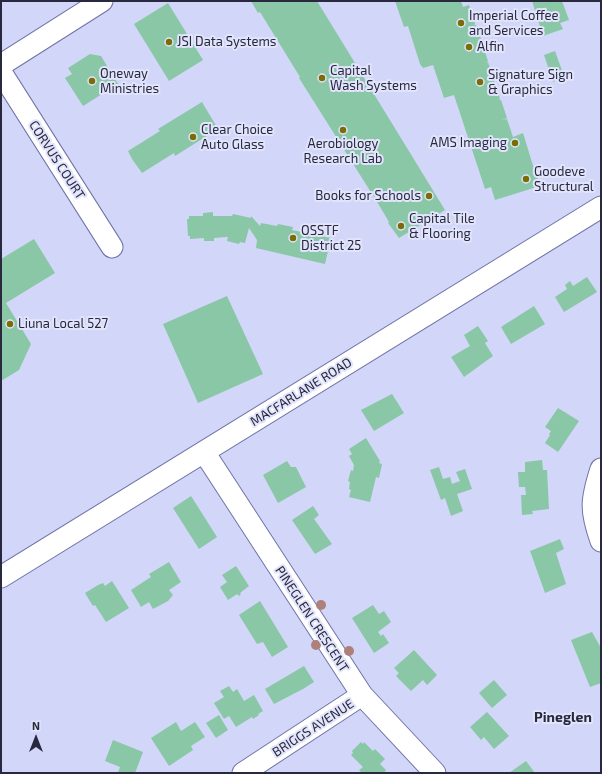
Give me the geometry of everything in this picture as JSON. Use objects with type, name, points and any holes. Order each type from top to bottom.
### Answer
[{"type":"street","points":[[1,65],[102,1]]},
{"type":"street","name":"CORVUS COURT","points":[[1,72],[112,247]]},
{"type":"street","name":"MACFARLANE ROAD","points":[[1,577],[601,207]]},
{"type":"street","name":"PINEGLEN CRESCENT","points":[[204,452],[362,695],[435,773]]},
{"type":"street","points":[[601,469],[593,493],[593,520],[601,541]]},
{"type":"street","name":"BRIGGS AVENUE","points":[[243,773],[362,695]]},
{"type":"building","points":[[251,1],[317,1],[445,210],[399,238],[388,223],[389,222],[379,205],[299,78],[300,77],[260,12],[258,13]]},
{"type":"building","points":[[395,1],[461,1],[463,7],[469,5],[475,24],[473,24],[476,25],[482,42],[480,44],[482,43],[488,61],[486,63],[488,62],[494,80],[492,81],[494,81],[500,99],[499,100],[501,100],[507,118],[502,120],[507,119],[513,137],[523,133],[535,172],[530,174],[536,172],[540,186],[495,200],[491,187],[485,189],[454,95],[444,98],[433,65],[423,68],[420,64],[408,26],[404,27]]},
{"type":"building","points":[[532,1],[562,1],[569,20],[560,23],[563,29],[543,36]]},
{"type":"building","name":"JSI Data Systems","points":[[168,3],[203,60],[169,81],[134,24]]},
{"type":"building","points":[[555,51],[564,76],[553,82],[544,55]]},
{"type":"building","name":"Oneway Ministries","points":[[90,54],[101,56],[118,84],[83,106],[65,78],[72,74],[68,68]]},
{"type":"building","points":[[202,102],[218,129],[175,156],[174,153],[142,173],[128,151],[160,131],[158,129]]},
{"type":"building","name":"OSSTF District 25","points":[[213,212],[213,216],[232,216],[233,214],[251,218],[251,216],[260,226],[261,223],[277,226],[278,224],[293,227],[292,230],[331,238],[325,264],[256,248],[257,240],[249,228],[245,243],[240,242],[239,244],[227,241],[228,237],[214,238],[214,241],[204,241],[204,238],[190,239],[190,236],[188,236],[187,219],[189,219],[189,216],[203,216],[203,213]]},
{"type":"building","name":"Liuna Local 527","points":[[34,239],[55,273],[6,303],[31,344],[19,370],[1,381],[1,259]]},
{"type":"building","points":[[587,277],[597,292],[564,312],[555,297],[567,289],[565,285],[570,281],[573,286]]},
{"type":"building","points":[[227,296],[263,374],[198,403],[163,324]]},
{"type":"building","points":[[534,306],[545,324],[511,344],[501,327]]},
{"type":"building","points":[[478,326],[488,341],[485,343],[493,356],[464,377],[451,357],[470,346],[464,335]]},
{"type":"building","points":[[392,394],[404,413],[374,431],[361,410]]},
{"type":"building","points":[[558,408],[579,421],[558,452],[545,443],[551,431],[545,427]]},
{"type":"building","points":[[366,438],[380,461],[379,463],[382,464],[379,478],[376,477],[370,502],[349,497],[351,490],[349,489],[350,482],[348,481],[354,465],[349,456],[352,454],[349,449]]},
{"type":"building","points":[[542,460],[543,470],[547,470],[549,509],[532,511],[533,514],[522,515],[521,495],[526,495],[525,487],[519,487],[518,472],[525,472],[525,462]]},
{"type":"building","points":[[287,461],[291,467],[296,467],[306,487],[278,503],[263,475]]},
{"type":"building","points":[[439,467],[443,479],[450,477],[452,484],[460,481],[456,472],[465,469],[472,489],[457,494],[463,511],[451,516],[445,498],[441,500],[430,470]]},
{"type":"building","points":[[191,496],[217,537],[199,549],[173,508]]},
{"type":"building","points":[[313,506],[319,515],[314,519],[332,544],[315,554],[292,520]]},
{"type":"building","points":[[560,539],[564,549],[556,553],[566,584],[545,593],[530,551]]},
{"type":"building","points":[[169,562],[181,582],[169,590],[173,595],[168,601],[153,609],[149,602],[141,607],[131,590],[151,577],[149,574]]},
{"type":"building","points":[[236,566],[249,586],[240,593],[241,594],[239,596],[237,594],[228,600],[220,587],[227,582],[222,575]]},
{"type":"building","points":[[112,581],[129,608],[106,622],[85,593],[98,585],[103,583],[105,586]]},
{"type":"building","points":[[260,601],[288,647],[272,657],[263,642],[257,644],[239,615]]},
{"type":"building","points":[[373,605],[379,614],[384,611],[391,622],[378,632],[381,636],[383,634],[389,643],[374,653],[352,618]]},
{"type":"building","points":[[592,632],[601,648],[601,683],[590,687],[571,640]]},
{"type":"building","points":[[414,650],[437,675],[427,685],[423,680],[411,691],[396,676],[399,673],[394,668]]},
{"type":"building","points":[[304,666],[314,682],[274,704],[265,689]]},
{"type":"building","points":[[494,680],[507,695],[492,708],[479,693]]},
{"type":"building","points":[[229,686],[233,692],[237,689],[244,701],[254,695],[263,711],[253,719],[252,717],[236,727],[229,716],[224,719],[214,703],[224,697],[220,691]]},
{"type":"building","points":[[487,712],[509,736],[494,749],[484,737],[481,740],[470,727]]},
{"type":"building","points":[[219,715],[228,730],[216,738],[206,723]]},
{"type":"building","points":[[176,722],[181,731],[195,722],[205,737],[191,746],[193,750],[169,766],[151,738]]},
{"type":"building","points":[[113,740],[143,752],[135,773],[118,773],[120,767],[105,761]]},
{"type":"building","points":[[361,742],[363,744],[364,742],[373,751],[375,749],[385,759],[380,764],[386,770],[384,773],[362,773],[359,770],[363,767],[351,755],[353,753],[352,751]]},
{"type":"building","points":[[526,761],[535,773],[509,773]]},
{"type":"place","name":"Imperial Coffee and Services","points":[[461,23]]},
{"type":"place","name":"JSI Data Systems","points":[[169,42]]},
{"type":"place","name":"Alfin","points":[[469,47]]},
{"type":"place","name":"Capital Wash Systems","points":[[322,78]]},
{"type":"place","name":"Oneway Ministries","points":[[92,81]]},
{"type":"place","name":"Signature Sign & Graphics","points":[[480,82]]},
{"type":"place","name":"Aerobiology Research Lab","points":[[343,130]]},
{"type":"place","name":"Clear Choice Auto Glass","points":[[193,137]]},
{"type":"place","name":"AMS Imaging","points":[[515,143]]},
{"type":"place","name":"Goodeve Structural","points":[[526,179]]},
{"type":"place","name":"Books for Schools","points":[[429,196]]},
{"type":"place","name":"Capital Tile & Flooring","points":[[401,226]]},
{"type":"place","name":"OSSTF District 25","points":[[293,238]]},
{"type":"place","name":"Liuna Local 527","points":[[10,324]]},
{"type":"district","name":"Pineglen","points":[[563,717]]}]
